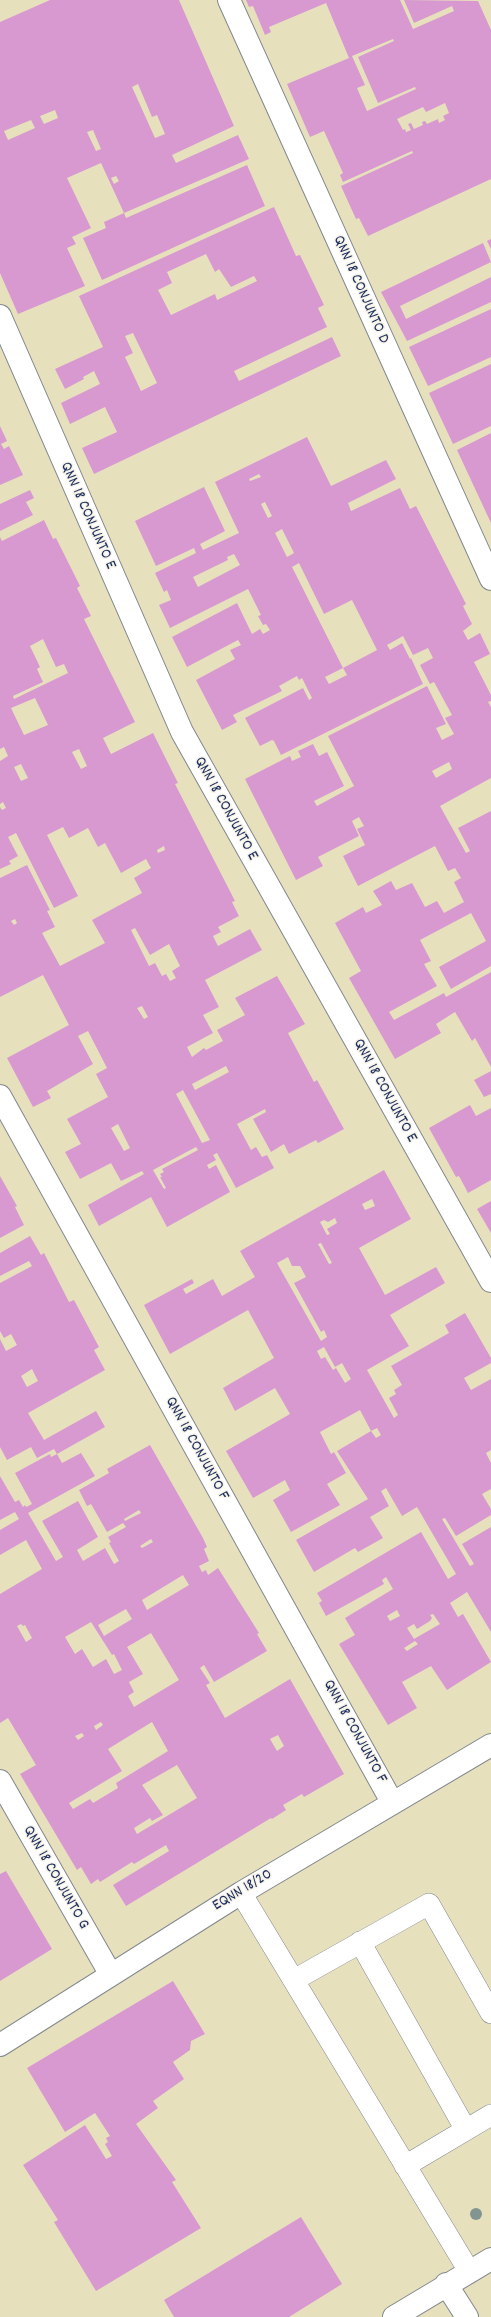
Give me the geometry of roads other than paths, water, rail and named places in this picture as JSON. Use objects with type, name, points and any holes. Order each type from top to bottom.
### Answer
[{"type":"street","name":"QNN 18 CONJUNTO D","points":[[229,0],[491,580]]},
{"type":"street","name":"QNN 18 CONJUNTO E","points":[[0,316],[182,732],[491,1281]]},
{"type":"street","name":"QNN 18 CONJUNTO F","points":[[0,1096],[392,1802]]},
{"type":"street","name":"EQNN 18/20","points":[[0,2045],[241,1892],[491,1745]]},
{"type":"street","name":"QNN 18 CONJUNTO G","points":[[0,1781],[111,1974]]},
{"type":"street","points":[[394,2317],[446,2284],[491,2259]]},
{"type":"street","points":[[446,2284],[467,2317]]},
{"type":"lane","points":[[241,1892],[468,2271]]},
{"type":"lane","points":[[294,1980],[428,1904],[491,2013]]},
{"type":"lane","points":[[360,1942],[466,2130]]},
{"type":"lane","points":[[405,2166],[491,2115]]}]
